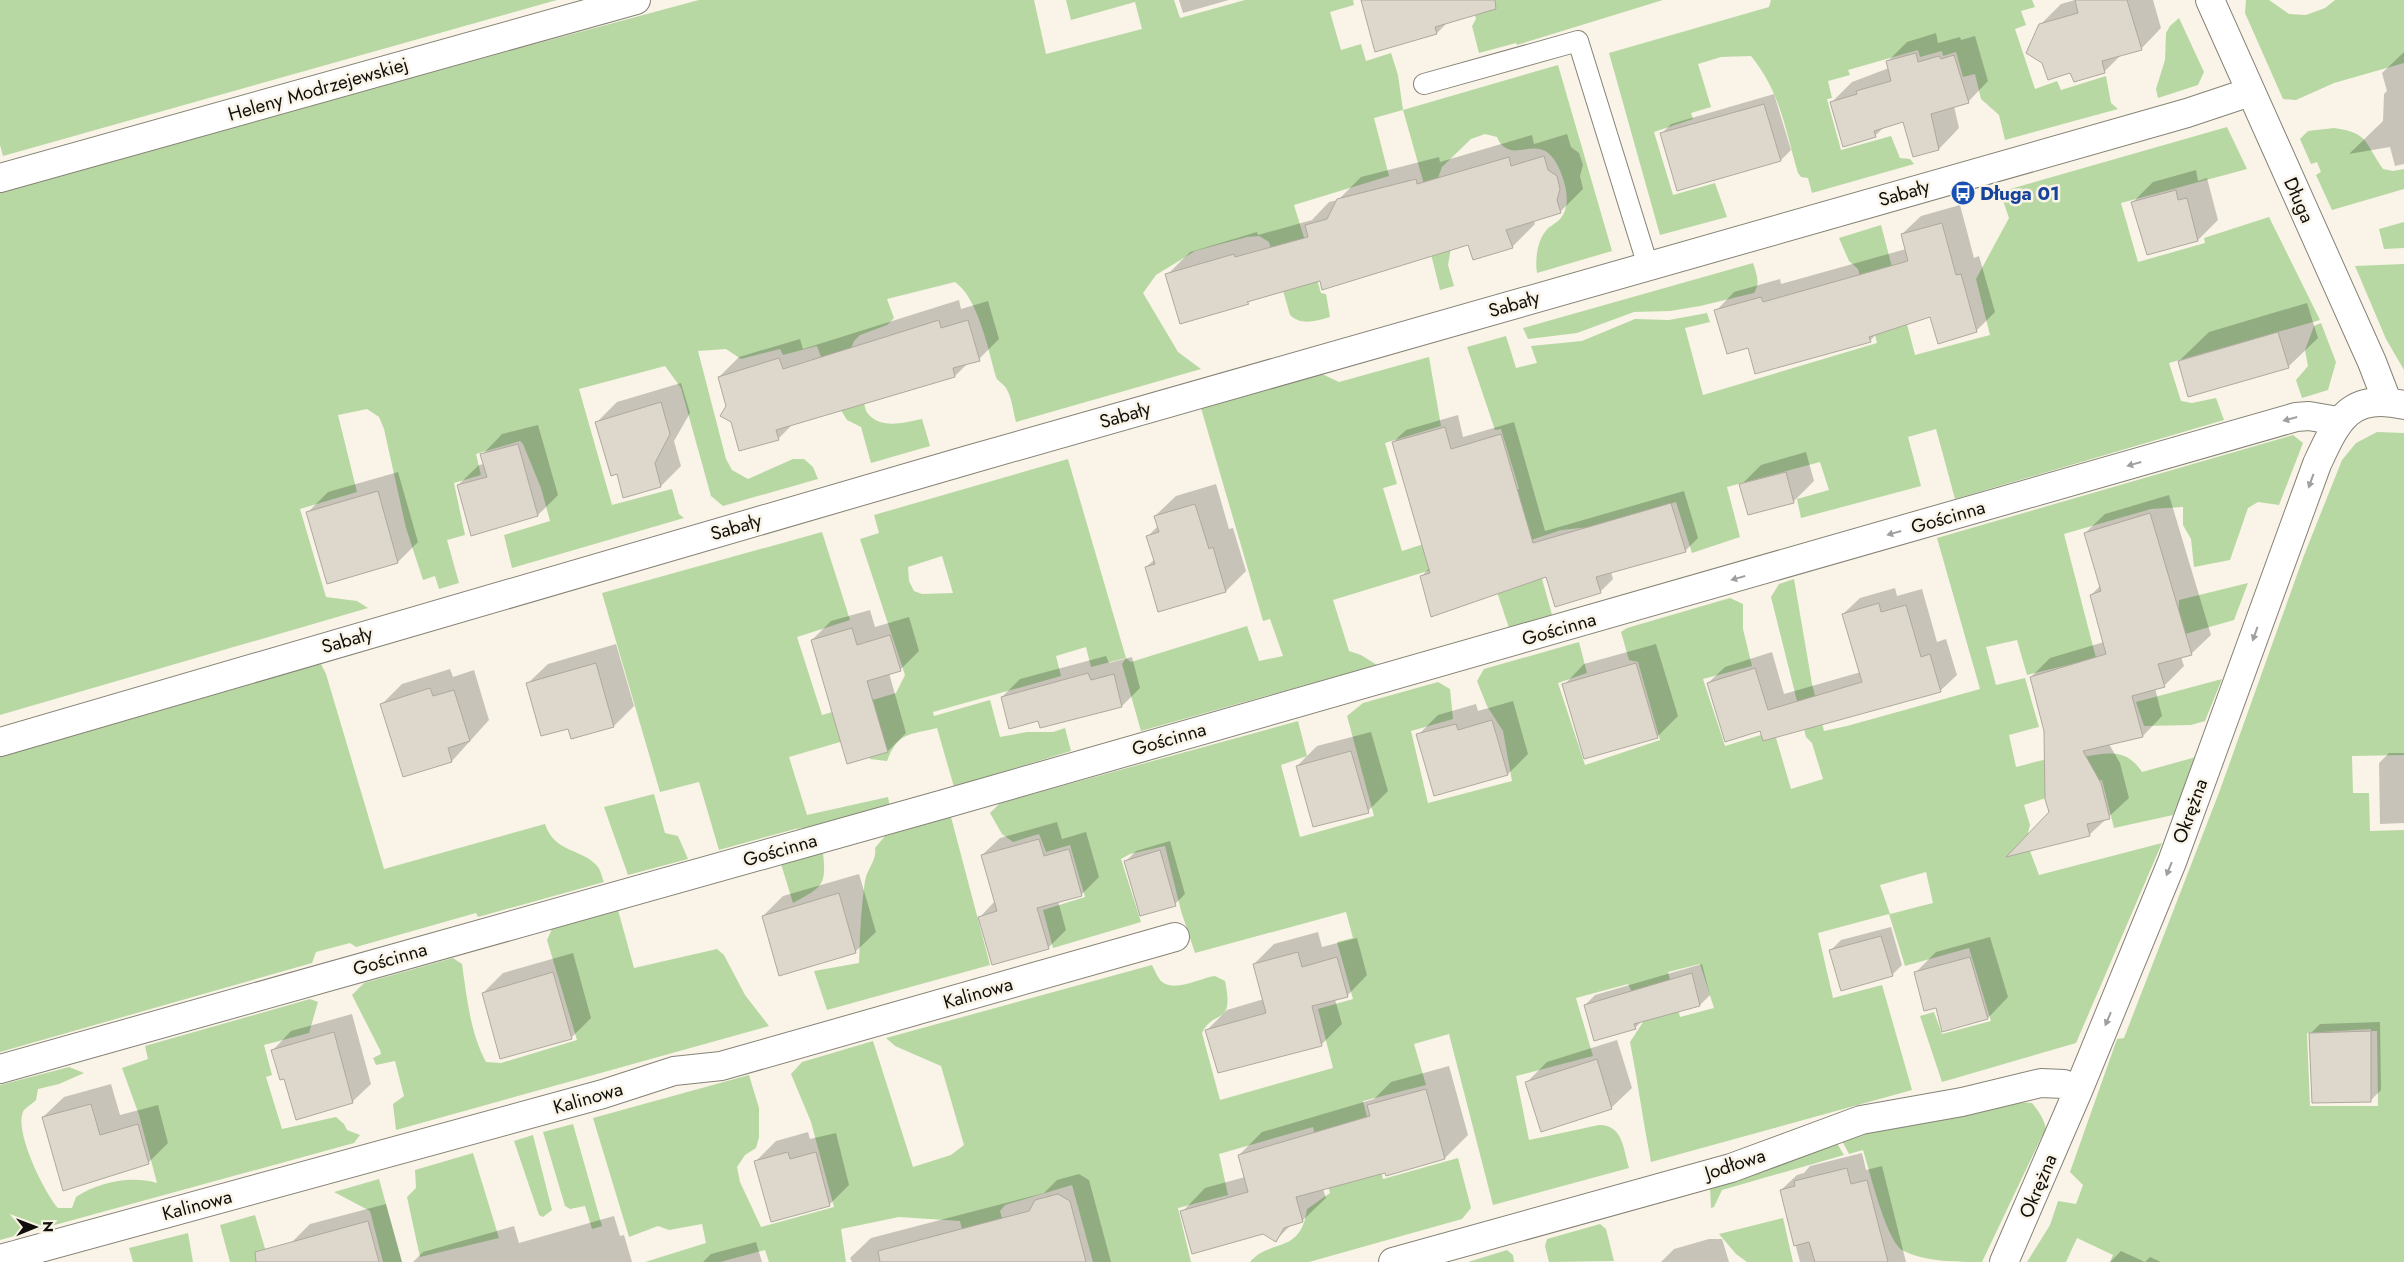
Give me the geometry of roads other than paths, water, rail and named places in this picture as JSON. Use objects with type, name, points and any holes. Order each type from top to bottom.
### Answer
[{"type":"street","name":"Heleny Modrzejewskiej","points":[[0,178],[636,0]]},
{"type":"street","name":"Długa","points":[[2210,0],[2372,362],[2396,403]]},
{"type":"street","name":"Sabały","points":[[0,742],[882,484],[2187,113],[2250,92]]},
{"type":"street","points":[[2338,421],[2362,405],[2396,403]]},
{"type":"street","name":"Gościnna","points":[[0,1069],[972,796],[2296,417],[2309,416],[2338,421]]},
{"type":"street","name":"Okrężna","points":[[2004,1262],[2078,1091],[2172,862],[2317,464],[2338,421]]},
{"type":"street","name":"Kalinowa","points":[[0,1259],[603,1094],[674,1071],[721,1066],[1175,937]]},
{"type":"street","name":"Jodłowa","points":[[1393,1262],[1731,1168],[1861,1120],[1962,1102],[2041,1084],[2060,1084],[2078,1091]]},
{"type":"lane","points":[[1424,84],[1578,41],[1648,266]]},
{"type":"place","name":"Długa 01","points":[[1963,193]]}]
